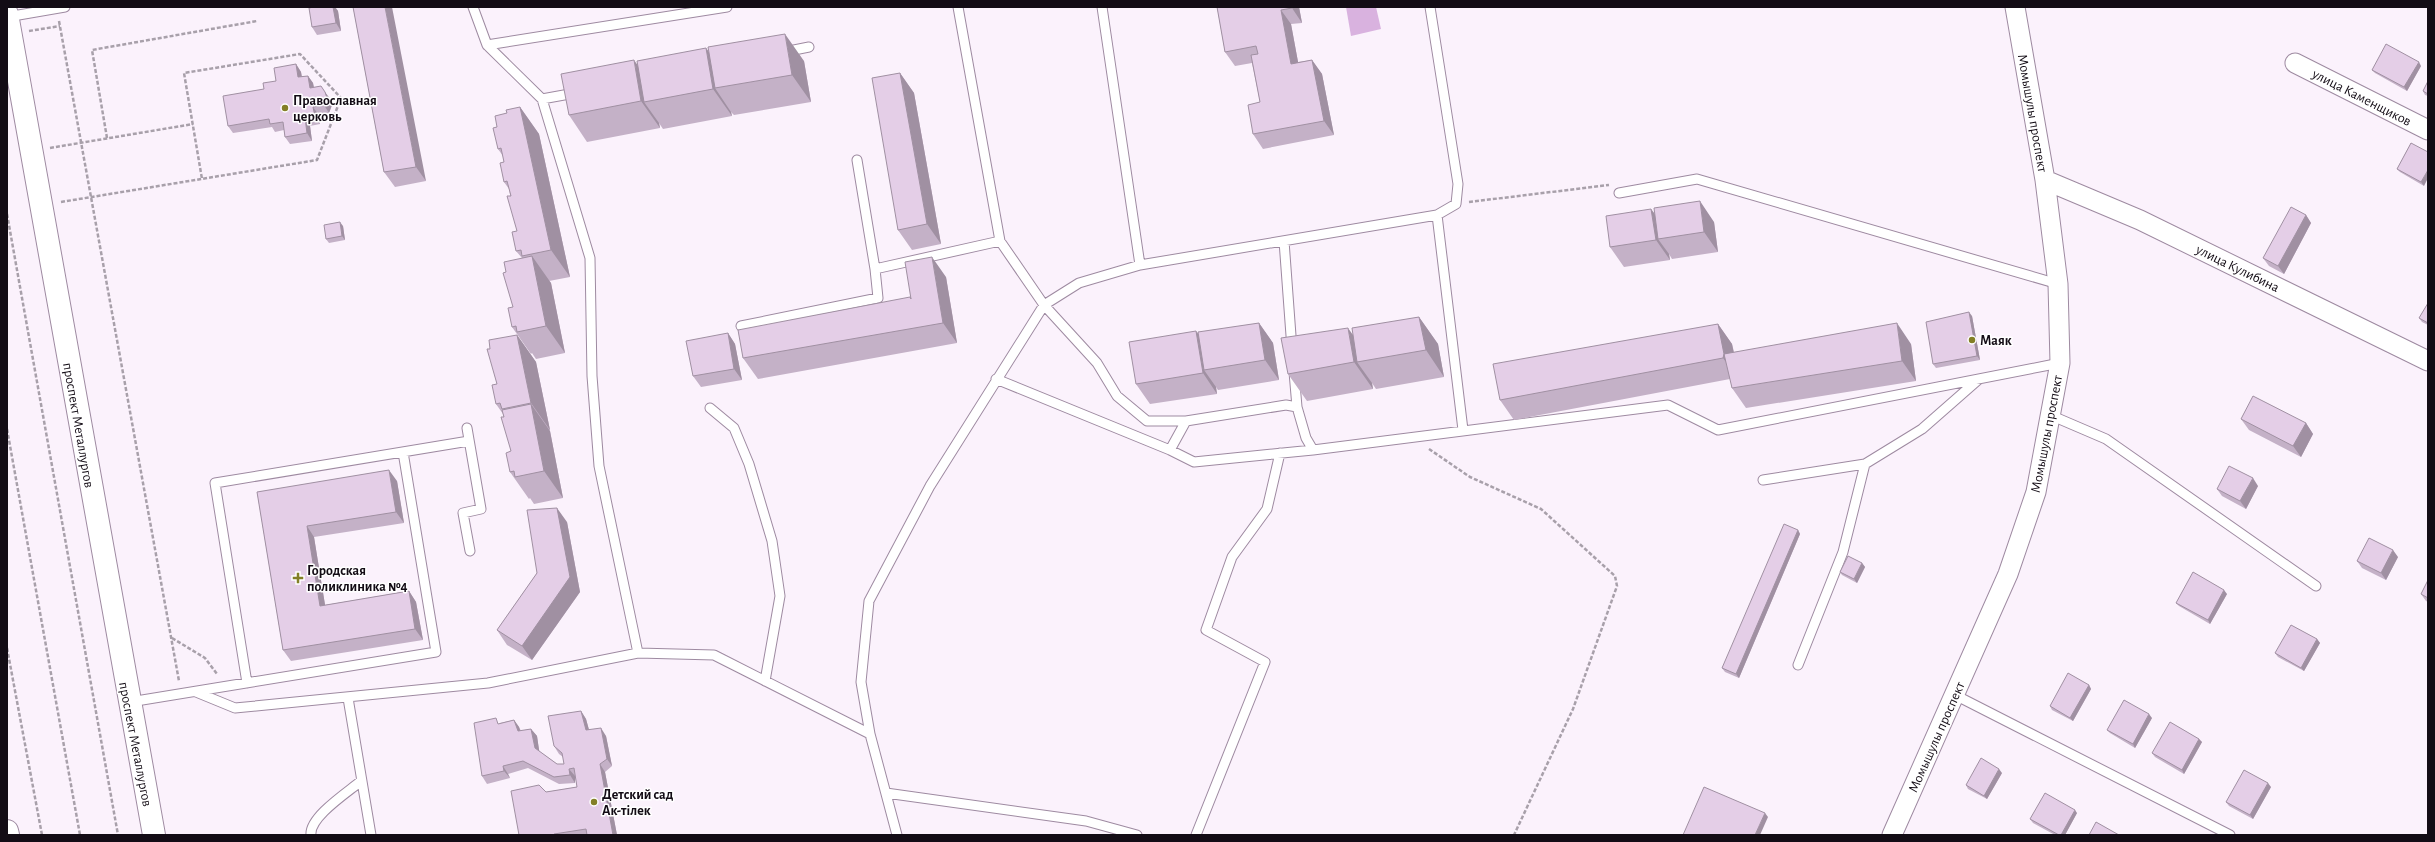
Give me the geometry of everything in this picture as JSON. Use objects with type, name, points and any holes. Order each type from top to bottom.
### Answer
[{"type":"main road","name":"проспект Металлургов","points":[[8,22],[128,703],[154,835]]},
{"type":"main road","points":[[7,831],[8,835]]},
{"type":"street","name":"Момышулы проспект","points":[[1892,835],[2008,574],[2036,492],[2060,363],[2058,284],[2045,180],[2015,7]]},
{"type":"street","name":"улица Каменщиков","points":[[2295,63],[2428,130]]},
{"type":"street","name":"улица Кулибина","points":[[2045,180],[2140,220],[2428,360]]},
{"type":"lane","points":[[473,7],[487,45],[542,99],[590,258],[592,376],[599,466],[638,653]]},
{"type":"lane","points":[[487,45],[728,7]]},
{"type":"lane","points":[[958,7],[1000,241],[1044,305],[1097,363],[1117,396],[1147,421],[1186,421],[1286,405],[1297,407]]},
{"type":"lane","points":[[1102,7],[1140,265]]},
{"type":"lane","points":[[897,835],[870,734],[861,682],[869,601],[930,486],[996,379],[1044,305],[1079,283],[1140,265],[1438,215],[1456,204],[1458,184],[1430,7]]},
{"type":"lane","points":[[8,22],[61,8]]},
{"type":"lane","points":[[777,53],[809,47]]},
{"type":"lane","points":[[542,99],[582,92]]},
{"type":"lane","points":[[741,326],[878,298],[857,160]]},
{"type":"lane","points":[[1619,193],[1697,179],[2058,284]]},
{"type":"lane","points":[[1438,215],[1463,430]]},
{"type":"lane","points":[[1284,240],[1297,407],[1306,438],[1313,450]]},
{"type":"lane","points":[[874,269],[1000,241]]},
{"type":"lane","points":[[996,379],[1170,450],[1194,462],[1313,450],[1668,405],[1718,430],[2060,363]]},
{"type":"lane","points":[[1763,480],[1865,464],[1922,429],[1980,378]]},
{"type":"lane","points":[[710,408],[734,428],[749,464],[772,541],[780,596],[765,681]]},
{"type":"lane","points":[[2050,415],[2106,439],[2316,586]]},
{"type":"lane","points":[[1170,450],[1186,421]]},
{"type":"lane","points":[[467,428],[481,509],[463,513],[470,551]]},
{"type":"lane","points":[[247,683],[215,483],[469,441]]},
{"type":"lane","points":[[128,703],[436,652],[403,452]]},
{"type":"lane","points":[[1196,835],[1265,662],[1206,630],[1232,557],[1267,509],[1280,453]]},
{"type":"lane","points":[[1798,665],[1843,552],[1865,464]]},
{"type":"lane","points":[[196,692],[235,708],[488,683],[638,653],[714,654],[870,734]]},
{"type":"lane","points":[[1955,695],[2230,835]]},
{"type":"lane","points":[[348,698],[371,835]]},
{"type":"lane","points":[[312,835],[311,830],[317,818],[361,781]]},
{"type":"lane","points":[[886,794],[1086,821],[1137,835]]},
{"type":"path","points":[[61,8],[60,26],[182,694]]},
{"type":"path","points":[[107,138],[92,50],[257,21]]},
{"type":"path","points":[[8,22],[60,26]]},
{"type":"path","points":[[41,205],[202,179],[317,160],[341,98],[300,54],[184,73],[202,179]]},
{"type":"path","points":[[31,151],[193,124]]},
{"type":"path","points":[[1456,204],[1603,184],[1613,185],[1619,193]]},
{"type":"path","points":[[7,214],[118,835]]},
{"type":"path","points":[[7,429],[80,835]]},
{"type":"path","points":[[1411,437],[1470,477],[1541,509],[1615,576],[1617,586],[1574,709],[1514,835]]},
{"type":"path","points":[[171,638],[205,658],[225,687]]},
{"type":"path","points":[[7,648],[42,835]]},
{"type":"shaded area","points":[[1346,7],[1376,7],[1381,29],[1351,36]]},
{"type":"building","points":[[333,7],[336,23],[312,27],[309,8]]},
{"type":"building","points":[[353,7],[385,7],[416,167],[384,172]]},
{"type":"building","points":[[1217,7],[1292,8],[1281,10],[1291,64],[1312,60],[1324,121],[1253,134],[1248,105],[1260,102],[1251,55],[1258,54],[1256,46],[1225,52]]},
{"type":"building","points":[[785,34],[792,75],[715,88],[708,47]]},
{"type":"building","points":[[2386,44],[2419,62],[2404,87],[2372,70]]},
{"type":"building","points":[[706,48],[713,89],[644,102],[637,61]]},
{"type":"building","points":[[634,60],[641,101],[569,115],[561,74]]},
{"type":"building","points":[[296,64],[298,77],[308,76],[310,88],[321,86],[327,98],[324,105],[313,107],[315,117],[305,118],[307,133],[285,137],[283,122],[270,124],[269,119],[228,126],[223,96],[264,89],[263,83],[276,81],[274,68]]},
{"type":"building","points":[[900,73],[927,224],[898,230],[872,78]]},
{"type":"building","points":[[2428,81],[2428,94],[2423,91]]},
{"type":"building","points":[[520,107],[551,250],[522,256],[521,250],[516,251],[512,232],[517,231],[507,196],[511,196],[507,181],[504,182],[500,163],[504,162],[501,148],[498,149],[493,128],[497,127],[495,116],[507,113],[506,110]]},
{"type":"building","points":[[2411,143],[2428,152],[2428,170],[2421,182],[2397,169]]},
{"type":"building","points":[[1700,201],[1704,232],[1658,239],[1654,208]]},
{"type":"building","points":[[2291,207],[2306,215],[2278,266],[2263,258]]},
{"type":"building","points":[[1651,209],[1656,240],[1610,247],[1606,216]]},
{"type":"building","points":[[340,222],[342,236],[326,239],[324,225]]},
{"type":"building","points":[[532,256],[546,326],[517,332],[516,326],[512,327],[508,308],[513,307],[503,273],[506,272],[504,262]]},
{"type":"building","points":[[932,257],[943,323],[743,358],[738,330],[910,297],[911,299],[905,262]]},
{"type":"building","points":[[2428,303],[2428,323],[2419,318]]},
{"type":"building","points":[[1969,312],[1977,356],[1933,364],[1926,322]]},
{"type":"building","points":[[1419,317],[1426,350],[1357,362],[1352,328]]},
{"type":"building","points":[[1259,323],[1265,360],[1204,370],[1198,332]]},
{"type":"building","points":[[1897,323],[1902,361],[1732,388],[1724,354]]},
{"type":"building","points":[[1718,324],[1724,354],[1723,358],[1500,400],[1493,364]]},
{"type":"building","points":[[1348,328],[1354,362],[1288,374],[1281,338]]},
{"type":"building","points":[[1196,331],[1203,373],[1136,384],[1129,342]]},
{"type":"building","points":[[728,333],[734,369],[693,376],[686,341]]},
{"type":"building","points":[[517,335],[531,403],[502,409],[500,403],[496,404],[492,385],[497,384],[487,349],[490,349],[489,340]]},
{"type":"building","points":[[2253,396],[2306,423],[2293,446],[2241,419]]},
{"type":"building","points":[[531,404],[544,471],[515,477],[514,471],[510,472],[506,453],[511,451],[501,417],[504,417],[502,410]]},
{"type":"building","points":[[2229,466],[2253,478],[2240,501],[2217,489]]},
{"type":"building","points":[[389,470],[396,512],[307,526],[320,606],[409,591],[415,629],[283,650],[257,492]]},
{"type":"building","points":[[557,508],[570,577],[522,646],[497,630],[537,573],[527,510]]},
{"type":"building","points":[[1784,524],[1798,530],[1736,674],[1722,668]]},
{"type":"building","points":[[2369,538],[2393,550],[2381,573],[2357,561]]},
{"type":"building","points":[[1848,556],[1862,563],[1854,579],[1840,572]]},
{"type":"building","points":[[2193,572],[2224,590],[2208,620],[2176,603]]},
{"type":"building","points":[[2428,580],[2428,598],[2421,594]]},
{"type":"building","points":[[2291,625],[2317,639],[2301,668],[2275,653]]},
{"type":"building","points":[[2068,673],[2089,685],[2070,718],[2050,706]]},
{"type":"building","points":[[2124,700],[2149,714],[2133,744],[2107,730]]},
{"type":"building","points":[[581,711],[586,730],[601,728],[607,759],[600,764],[613,835],[587,835],[586,829],[553,835],[519,835],[511,791],[539,785],[546,792],[577,787],[574,768],[569,769],[570,775],[554,777],[523,761],[503,766],[504,771],[482,776],[474,723],[496,718],[498,724],[514,720],[518,731],[531,729],[535,748],[557,764],[564,764],[562,753],[554,746],[548,716]]},
{"type":"building","points":[[2170,722],[2199,739],[2182,770],[2152,753]]},
{"type":"building","points":[[1981,758],[1999,769],[1984,796],[1966,785]]},
{"type":"building","points":[[2244,770],[2268,783],[2250,815],[2226,802]]},
{"type":"building","points":[[1704,787],[1765,813],[1755,835],[1683,835]]},
{"type":"building","points":[[2045,793],[2075,810],[2061,835],[2030,819]]},
{"type":"building","points":[[2096,822],[2119,835],[2089,835]]},
{"type":"place","name":"Православная церковь","points":[[285,108]]},
{"type":"place","name":"Маяк","points":[[1972,340]]},
{"type":"place","name":"Городская поликлиника №4","points":[[298,578]]},
{"type":"place","name":"Детский сад Ак-тiлек","points":[[594,802]]}]
